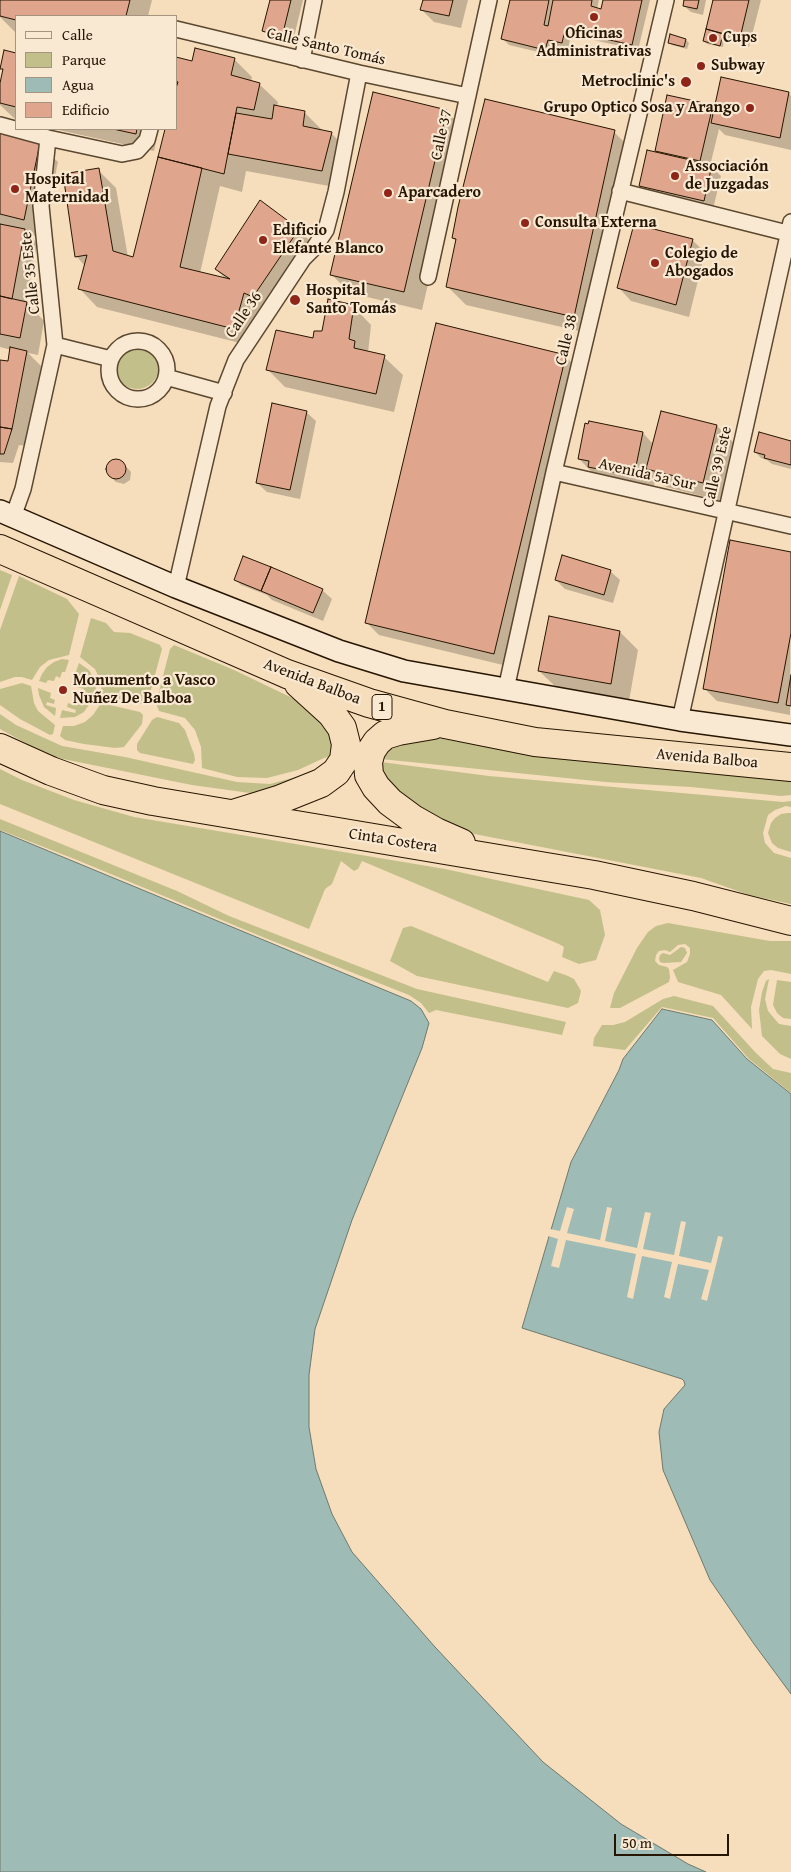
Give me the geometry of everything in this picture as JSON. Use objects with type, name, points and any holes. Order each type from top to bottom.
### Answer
[{"type":"highway","name":"Avenida Balboa","points":[[0,549],[287,674],[369,703],[445,724],[535,742],[791,767]]},
{"type":"highway","points":[[230,814],[281,799],[321,783],[336,772],[344,760],[346,744],[342,728],[332,714],[287,674]]},
{"type":"highway","points":[[445,724],[407,729],[386,735],[377,742],[371,751],[368,762],[370,775],[376,786],[390,802],[413,819],[436,832],[501,859]]},
{"type":"highway","name":"Cinta Costera","points":[[0,748],[50,771],[103,790],[154,801],[594,875],[693,896],[791,921]]},
{"type":"main road","name":"Avenida Balboa","points":[[6,514],[176,587],[339,651],[404,671],[680,720],[791,735]]},
{"type":"street","points":[[302,60],[314,0]]},
{"type":"street","name":"Calle 37","points":[[428,277],[489,0]]},
{"type":"street","name":"Calle 38","points":[[506,690],[554,472],[666,0]]},
{"type":"street","name":"Calle Santo Tomás","points":[[178,29],[302,60],[468,96]]},
{"type":"street","name":"Calle 36","points":[[176,587],[216,416],[240,353],[326,230],[336,192],[359,73]]},
{"type":"street","points":[[0,125],[15,129]]},
{"type":"street","points":[[18,130],[122,154],[137,152],[147,140],[150,130]]},
{"type":"street","name":"Calle 35 Este","points":[[6,514],[23,489],[55,345],[41,206],[48,138]]},
{"type":"street","points":[[620,191],[790,230]]},
{"type":"street","name":"Calle 39 Este","points":[[680,720],[790,230]]},
{"type":"street","points":[[132,341],[142,341],[151,344],[159,350],[167,367],[166,377],[158,392],[142,399],[134,399],[118,391],[113,384],[109,368],[110,359],[123,344],[132,341]]},
{"type":"street","points":[[55,345],[110,359]]},
{"type":"street","points":[[166,377],[224,393]]},
{"type":"street","name":"Avenida 5a Sur","points":[[554,472],[791,526]]},
{"type":"green space","points":[[137,345],[149,349],[155,355],[159,367],[155,379],[149,385],[137,389],[125,385],[119,379],[115,367],[119,355],[125,349]]},
{"type":"green space","points":[[0,570],[12,575],[0,610]]},
{"type":"green space","points":[[19,576],[67,599],[79,614],[69,655],[49,660],[40,667],[32,680],[15,677],[0,682],[0,630]]},
{"type":"green space","points":[[91,618],[106,623],[114,632],[130,633],[160,645],[162,649],[149,697],[142,704],[104,696],[101,693],[101,682],[95,669],[80,657]]},
{"type":"green space","points":[[174,645],[234,670],[309,706],[329,723],[335,755],[298,770],[267,778],[237,777],[202,768],[201,747],[195,730],[185,718],[159,711],[156,703],[170,649]]},
{"type":"green space","points":[[62,659],[69,660],[65,672],[62,672],[60,678],[56,676],[54,681],[48,680],[46,683],[39,681],[47,667]]},
{"type":"green space","points":[[79,663],[89,670],[94,679],[95,695],[83,693],[84,689],[77,687],[78,682],[73,680]]},
{"type":"green space","points":[[22,683],[31,686],[34,703],[38,711],[55,725],[53,734],[50,735],[20,719],[0,705],[0,689]]},
{"type":"green space","points":[[38,688],[51,693],[50,698],[55,700],[54,704],[47,702],[46,705],[56,708],[55,716],[44,707]]},
{"type":"green space","points":[[82,697],[92,700],[84,712],[75,717],[60,718],[62,710],[75,713],[76,710],[67,707],[68,703],[73,705],[74,699],[80,701]]},
{"type":"green space","points":[[101,703],[140,712],[143,715],[142,724],[124,747],[115,748],[84,744],[65,740],[60,736],[63,726],[74,726],[85,722],[93,715]]},
{"type":"green space","points":[[0,714],[16,725],[62,746],[125,757],[237,782],[270,784],[300,776],[332,762],[326,768],[257,794],[192,785],[58,758],[0,729]]},
{"type":"green space","points":[[157,717],[179,723],[185,730],[194,754],[195,760],[193,764],[140,753],[137,750],[137,744],[152,720]]},
{"type":"green space","points":[[427,736],[571,760],[623,760],[791,781],[791,795],[781,796],[691,787],[605,782],[381,759],[390,744]]},
{"type":"green space","points":[[381,762],[489,776],[783,802],[791,801],[791,807],[786,806],[768,815],[763,833],[765,843],[774,853],[791,858],[791,904],[749,895],[701,878],[459,831],[413,807],[383,776]]},
{"type":"green space","points":[[0,769],[22,780],[74,800],[134,817],[445,869],[589,900],[600,910],[605,935],[596,960],[579,964],[562,957],[564,947],[559,944],[362,861],[358,869],[354,871],[341,861],[332,884],[325,889],[309,929],[0,804]]},
{"type":"green space","points":[[791,813],[791,852],[778,848],[772,843],[768,833],[771,823],[775,818],[781,814]]},
{"type":"green space","points":[[0,819],[177,891],[229,916],[417,989],[566,1022],[562,1035],[436,1010],[429,1013],[421,1003],[409,995],[0,830]]},
{"type":"green space","points":[[668,923],[770,941],[791,941],[791,974],[771,970],[764,971],[758,979],[751,1007],[752,1029],[721,995],[678,982],[673,970],[687,962],[690,948],[685,944],[678,945],[670,952],[665,950],[659,951],[656,955],[655,961],[669,969],[669,982],[620,1008],[610,1008],[614,993],[637,948],[648,932],[656,926]]},
{"type":"green space","points":[[411,926],[548,982],[554,971],[568,976],[574,979],[581,991],[578,1003],[568,1008],[417,976],[390,961],[403,928]]},
{"type":"green space","points":[[681,947],[685,948],[687,953],[681,962],[660,962],[660,955],[663,953],[670,955]]},
{"type":"green space","points":[[769,979],[765,999],[768,1011],[779,1024],[791,1026],[791,1059],[780,1054],[762,1036],[759,1010],[762,992],[766,981]]},
{"type":"green space","points":[[777,980],[791,982],[791,1019],[783,1018],[777,1013],[773,1005]]},
{"type":"green space","points":[[674,996],[713,1006],[773,1069],[791,1073],[791,1093],[749,1059],[713,1018],[662,1007],[625,1050],[593,1046],[594,1038],[602,1025],[625,1022],[663,999]]},
{"type":"water","points":[[0,831],[411,1001],[421,1009],[429,1023],[422,1048],[352,1220],[315,1329],[309,1375],[309,1427],[316,1469],[332,1514],[352,1552],[435,1647],[543,1762],[621,1824],[688,1864],[706,1872],[0,1872]]},
{"type":"water","points":[[662,1009],[712,1020],[747,1059],[791,1094],[791,1694],[710,1580],[663,1470],[659,1432],[664,1409],[685,1385],[684,1381],[522,1328],[571,1162],[623,1059]]},
{"type":"pier","points":[[567,1207],[574,1209],[567,1233],[600,1240],[607,1207],[612,1208],[605,1241],[637,1248],[645,1212],[651,1213],[643,1249],[674,1255],[681,1221],[686,1222],[679,1256],[711,1263],[718,1236],[723,1237],[707,1301],[701,1299],[709,1270],[678,1264],[670,1299],[664,1297],[672,1262],[642,1256],[633,1299],[627,1297],[636,1254],[566,1240],[559,1268],[551,1266],[558,1239],[548,1236],[550,1229],[560,1231]]},
{"type":"building","points":[[0,0],[130,0],[126,15],[15,15],[15,20],[0,16]]},
{"type":"building","points":[[270,0],[291,0],[282,37],[262,31]]},
{"type":"building","points":[[423,0],[453,0],[449,16],[420,10]]},
{"type":"building","name":"Oficinas Administrativas","points":[[510,0],[549,0],[544,25],[548,26],[553,0],[592,0],[591,6],[601,9],[603,0],[642,0],[632,45],[565,30],[562,43],[548,40],[545,50],[501,39]]},
{"type":"building","points":[[684,0],[699,0],[697,9],[683,6]]},
{"type":"building","points":[[713,0],[749,0],[740,38],[706,29]]},
{"type":"building","name":"Cups","points":[[706,29],[723,34],[720,46],[703,41]]},
{"type":"building","points":[[670,34],[686,39],[684,47],[668,43]]},
{"type":"building","points":[[195,48],[235,58],[231,75],[260,83],[254,110],[237,107],[224,174],[158,157],[165,130],[178,130],[178,58],[192,61]]},
{"type":"building","points":[[4,50],[15,53],[15,107],[0,103],[0,83],[3,69],[0,69]]},
{"type":"building","name":"Grupo Optico Sosa y Arango","points":[[721,77],[789,92],[780,138],[711,123]]},
{"type":"building","name":"Aparcadero","points":[[373,92],[447,110],[404,292],[330,275]]},
{"type":"building","points":[[667,95],[713,105],[700,161],[655,151]]},
{"type":"building","name":"Consulta Externa","points":[[485,99],[615,130],[574,317],[446,287],[456,239],[452,238],[458,207]]},
{"type":"building","points":[[274,105],[305,111],[303,126],[332,132],[322,171],[228,154],[236,113],[272,119]]},
{"type":"building","points":[[118,130],[137,130],[136,134]]},
{"type":"building","name":"Hospital Maternidad","points":[[0,132],[40,143],[24,220],[0,214]]},
{"type":"building","name":"Associación de Juzgadas","points":[[647,150],[712,165],[704,201],[639,186]]},
{"type":"building","name":"Edificio Elefante Blanco","points":[[158,157],[202,168],[180,267],[230,279],[215,269],[260,200],[299,229],[253,297],[244,293],[234,329],[78,289],[87,255],[75,257],[63,174],[99,168],[113,251],[133,257]]},
{"type":"building","points":[[0,224],[25,229],[12,299],[0,296]]},
{"type":"building","name":"Colegio de Abogados","points":[[634,224],[693,239],[676,305],[617,288]]},
{"type":"building","points":[[0,296],[27,302],[20,338],[0,334]]},
{"type":"building","points":[[328,299],[354,305],[349,339],[355,341],[354,348],[385,355],[376,394],[266,370],[276,330],[313,338],[314,331],[322,331]]},
{"type":"building","points":[[436,323],[566,355],[494,654],[365,623]]},
{"type":"building","points":[[10,347],[27,351],[12,429],[0,427],[0,360],[8,361]]},
{"type":"building","points":[[272,403],[307,411],[290,490],[256,483]]},
{"type":"building","points":[[661,411],[717,425],[703,483],[646,469]]},
{"type":"building","points":[[589,421],[643,432],[634,476],[588,467],[589,461],[578,459],[585,423],[588,424]]},
{"type":"building","points":[[0,427],[12,429],[4,454],[0,454]]},
{"type":"building","points":[[759,432],[791,441],[791,465],[764,458],[765,455],[754,452]]},
{"type":"building","points":[[112,459],[120,459],[126,465],[126,473],[120,479],[112,479],[106,473],[106,465]]},
{"type":"building","points":[[730,540],[791,552],[791,633],[778,703],[703,689]]},
{"type":"building","points":[[562,555],[611,570],[604,595],[555,580]]},
{"type":"building","points":[[243,556],[271,567],[261,591],[234,580]]},
{"type":"building","points":[[271,567],[323,589],[313,613],[261,591]]},
{"type":"building","points":[[549,616],[620,631],[611,684],[538,671]]},
{"type":"building","points":[[791,675],[791,706],[786,705]]},
{"type":"place","name":"Oficinas Administrativas","points":[[594,17]]},
{"type":"place","name":"Cups","points":[[713,38]]},
{"type":"place","name":"Subway","points":[[701,66]]},
{"type":"place","name":"Metroclinic's","points":[[686,82]]},
{"type":"place","name":"Grupo Optico Sosa y Arango","points":[[750,108]]},
{"type":"place","name":"Associación de Juzgadas","points":[[675,176]]},
{"type":"place","name":"Hospital Maternidad","points":[[15,189]]},
{"type":"place","name":"Aparcadero","points":[[388,193]]},
{"type":"place","name":"Consulta Externa","points":[[525,223]]},
{"type":"place","name":"Edificio Elefante Blanco","points":[[263,240]]},
{"type":"place","name":"Colegio de Abogados","points":[[655,263]]},
{"type":"place","name":"Hospital Santo Tomás","points":[[295,300]]},
{"type":"place","name":"Monumento a Vasco Nuñez De Balboa","points":[[63,690]]}]
